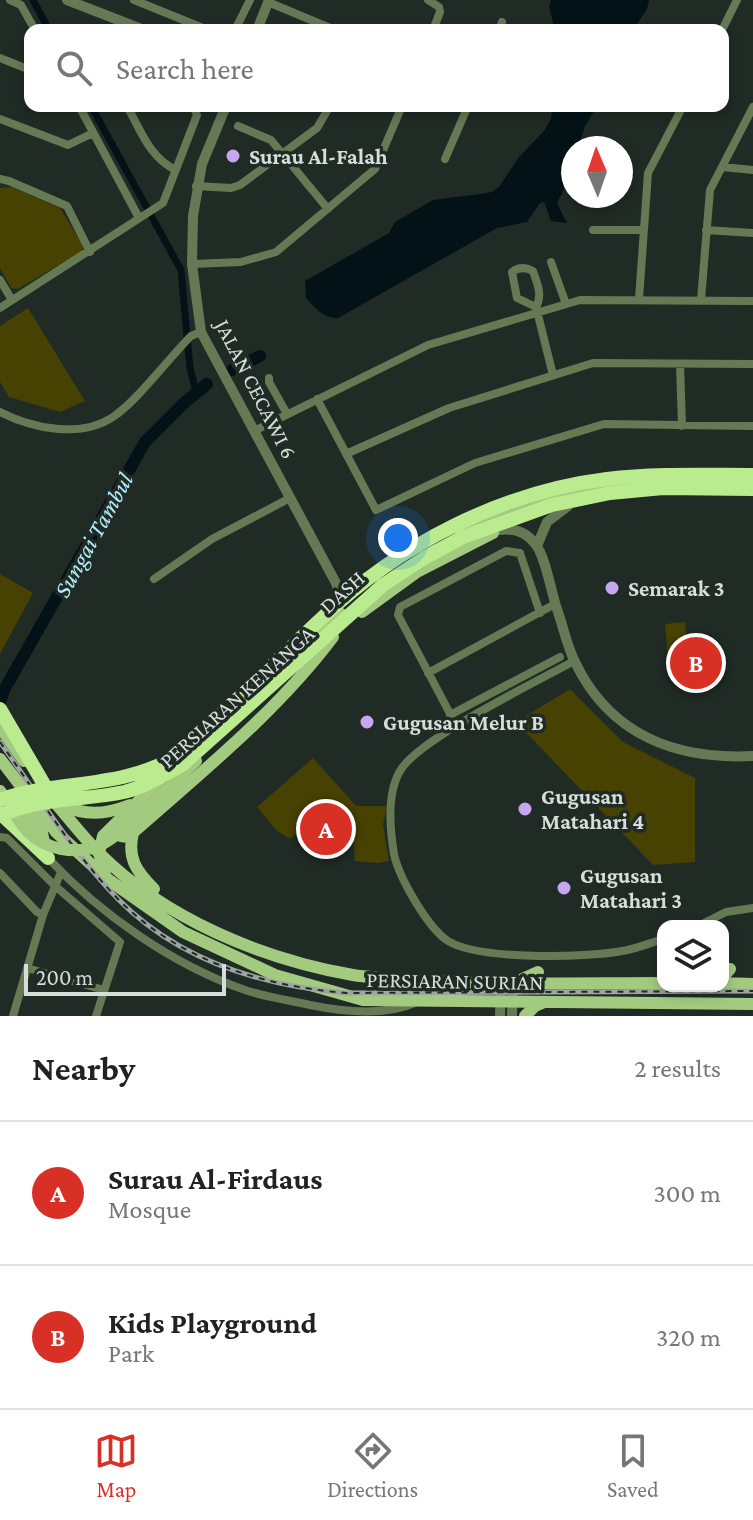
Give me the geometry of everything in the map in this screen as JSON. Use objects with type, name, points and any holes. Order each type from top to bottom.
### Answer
[{"type":"highway","name":"DASH","points":[[0,800],[26,790],[117,777],[170,759],[365,581],[417,545],[455,524],[553,490],[606,479],[669,475],[753,478]]},
{"type":"highway","name":"DASH","points":[[0,814],[48,801],[126,791],[182,765],[383,585],[463,537],[552,505],[610,493],[663,488],[753,492]]},
{"type":"highway","points":[[2,721],[54,800]]},
{"type":"highway","points":[[0,814],[48,858]]},
{"type":"main road","name":"PERSIARAN KENANGA","points":[[112,825],[374,584],[407,560],[455,533],[522,506],[573,493],[629,484],[753,478]]},
{"type":"main road","name":"PERSIARAN KENANGA","points":[[0,791],[29,833],[40,841],[69,850],[98,846],[113,838],[333,637],[417,572],[499,530],[568,506],[643,495],[753,492]]},
{"type":"main road","points":[[112,825],[114,832],[121,836],[128,837],[133,833],[247,730],[315,661],[333,637]]},
{"type":"main road","name":"PERSIARAN SURIAN","points":[[0,759],[56,832],[106,878],[183,932],[275,975],[363,1000],[474,1001],[506,1009],[542,1003],[753,1004]]},
{"type":"main road","points":[[15,780],[18,801],[42,833],[48,858]]},
{"type":"main road","points":[[54,800],[75,811],[90,814],[111,812],[138,802]]},
{"type":"main road","name":"PERSIARAN SURIAN","points":[[54,800],[99,853],[174,909],[239,942],[300,963],[355,975],[507,984],[657,983]]},
{"type":"main road","points":[[106,878],[99,853],[103,836],[112,825]]},
{"type":"main road","points":[[133,833],[131,857],[137,872],[174,909]]},
{"type":"main road","points":[[507,984],[538,972]]},
{"type":"main road","points":[[729,983],[753,984]]},
{"type":"main road","points":[[474,1001],[492,1016]]},
{"type":"main road","points":[[525,1016],[542,1003]]},
{"type":"street","points":[[10,0],[21,5],[32,24]]},
{"type":"street","points":[[67,0],[80,2],[130,24]]},
{"type":"street","points":[[134,0],[193,24]]},
{"type":"street","points":[[238,24],[250,0]]},
{"type":"street","points":[[428,0],[439,7],[435,24]]},
{"type":"street","points":[[725,24],[737,0]]},
{"type":"street","points":[[259,24],[268,1],[321,24]]},
{"type":"street","points":[[0,58],[24,68]]},
{"type":"street","points":[[701,300],[710,190],[753,107]]},
{"type":"street","points":[[82,112],[146,214]]},
{"type":"street","points":[[130,112],[154,155],[162,164],[176,170]]},
{"type":"street","points":[[0,308],[90,252],[165,200],[196,112]]},
{"type":"street","name":"JALAN CECAWI 6","points":[[223,112],[206,151],[196,186],[192,264],[193,336],[254,431],[337,585]]},
{"type":"street","points":[[196,186],[231,188],[317,128],[326,112]]},
{"type":"street","points":[[192,264],[241,262],[276,252],[375,169],[399,112]]},
{"type":"street","points":[[445,159],[465,112]]},
{"type":"street","points":[[639,299],[648,173],[680,112]]},
{"type":"street","points":[[0,119],[68,145],[93,133]]},
{"type":"street","points":[[238,126],[262,134],[283,153],[328,209]]},
{"type":"street","points":[[722,167],[753,170]]},
{"type":"street","points":[[0,179],[67,206],[90,252]]},
{"type":"street","points":[[593,230],[643,230]]},
{"type":"street","points":[[706,230],[753,233]]},
{"type":"street","points":[[551,262],[566,304]]},
{"type":"street","points":[[537,310],[517,298],[512,279],[515,270],[527,268],[533,271],[540,301],[537,310],[553,375]]},
{"type":"street","points":[[0,280],[12,300]]},
{"type":"street","points":[[254,431],[428,345],[537,310],[597,298],[753,301]]},
{"type":"street","points":[[0,412],[36,427],[83,427],[100,423],[120,411],[193,336]]},
{"type":"street","points":[[346,454],[449,408],[605,362],[753,364]]},
{"type":"street","points":[[680,364],[682,426]]},
{"type":"street","points":[[269,378],[287,414]]},
{"type":"street","points":[[317,399],[376,510],[475,463],[604,424],[753,426]]},
{"type":"street","points":[[154,579],[212,539],[290,498]]},
{"type":"street","points":[[537,546],[547,522],[568,506]]},
{"type":"street","points":[[499,530],[519,530],[537,546],[574,661],[594,694],[618,718],[641,735],[690,754],[724,758],[753,756]]},
{"type":"street","points":[[457,727],[398,615],[400,607],[513,550],[520,553],[540,613]]},
{"type":"street","points":[[333,620],[338,603],[337,585],[354,590],[374,584]]},
{"type":"street","points":[[428,673],[555,604]]},
{"type":"street","points":[[450,715],[560,657]]},
{"type":"street","points":[[574,661],[432,741],[400,770],[389,825],[396,864],[428,922],[450,942],[474,951],[563,955],[624,951],[657,941]]},
{"type":"street","points":[[0,837],[7,838],[54,885],[120,942],[96,1016]]},
{"type":"street","points":[[48,858],[110,913],[144,937],[183,961],[243,989],[338,1011],[402,1011],[421,1001]]},
{"type":"street","points":[[13,1016],[43,915],[61,872]]},
{"type":"street","points":[[0,873],[43,915]]},
{"type":"street","points":[[710,920],[726,912],[753,908]]},
{"type":"street","points":[[27,968],[104,990]]},
{"type":"street","points":[[506,1009],[507,984]]},
{"type":"shaded area","points":[[551,0],[649,0],[637,24],[553,24],[549,7]]},
{"type":"shaded area","points":[[552,112],[593,112],[582,136],[561,136],[561,195],[557,203],[567,223],[551,221],[544,202],[540,203],[527,222],[497,228],[338,318],[316,309],[306,298],[305,281],[389,233],[395,222],[433,200],[492,192],[544,131]]},
{"type":"shaded area","points":[[12,187],[60,208],[82,244],[83,251],[18,289],[11,288],[0,268],[0,188]]},
{"type":"shaded area","points":[[28,308],[85,401],[60,412],[9,397],[0,382],[0,326]]},
{"type":"shaded area","points":[[0,574],[33,593],[0,654]]},
{"type":"shaded area","points":[[685,622],[688,653],[668,655],[665,624]]},
{"type":"shaded area","points":[[570,689],[623,742],[695,778],[695,862],[653,865],[516,722]]},
{"type":"shaded area","points":[[313,758],[356,806],[387,806],[383,825],[389,861],[355,861],[352,820],[323,809],[290,839],[276,830],[257,807]]},
{"type":"waterway","points":[[33,0],[46,24]]},
{"type":"waterway","points":[[94,112],[181,270],[190,368],[196,392]]},
{"type":"waterway","name":"Sungai Tambul","points":[[232,370],[260,356]]},
{"type":"waterway","name":"Sungai Tambul","points":[[0,703],[4,690],[145,442],[207,384]]},
{"type":"railway","points":[[0,742],[71,843],[118,899],[168,939],[224,967],[253,977],[346,993],[753,991]]},
{"type":"place","name":"Surau Al-Falah","points":[[233,156]]},
{"type":"place","name":"Semarak 3","points":[[612,588]]},
{"type":"place","name":"Kids Playground","points":[[696,663]]},
{"type":"place","name":"Gugusan Melur B","points":[[367,722]]},
{"type":"place","name":"Gugusan Matahari 4","points":[[525,809]]},
{"type":"place","name":"Surau Al-Firdaus","points":[[326,829]]},
{"type":"place","name":"Gugusan Matahari 3","points":[[564,888]]}]
